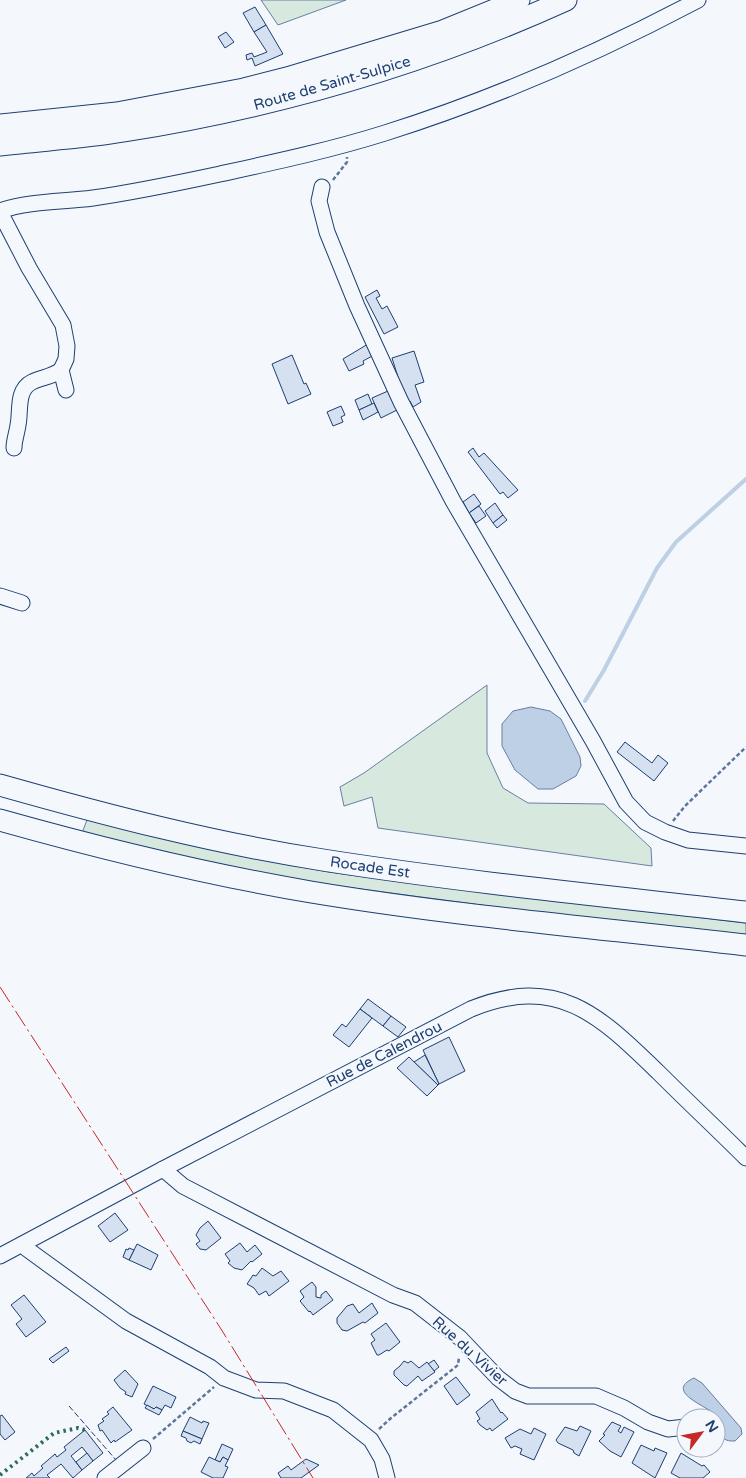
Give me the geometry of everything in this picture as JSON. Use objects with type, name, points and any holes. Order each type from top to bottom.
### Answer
[{"type":"highway","name":"Route de Saint-Sulpice","points":[[0,125],[117,112],[244,89],[443,31],[519,0]]},
{"type":"highway","name":"Route de Saint-Sulpice","points":[[0,145],[123,131],[293,97],[454,47],[566,0]]},
{"type":"highway","name":"Rocade Est","points":[[0,785],[160,828],[322,860],[482,882],[746,912]]},
{"type":"highway","points":[[0,820],[158,862],[313,892],[480,915],[746,945]]},
{"type":"street","points":[[14,448],[19,409],[25,388],[32,382],[55,375],[61,370],[66,359],[67,346],[63,325],[29,268],[0,212],[14,206],[95,198],[178,183],[348,144],[506,90],[636,32],[698,0]]},
{"type":"street","points":[[322,187],[319,201],[327,232],[356,306],[401,402],[453,501],[593,740],[626,802],[644,822],[665,832],[688,840],[746,846]]},
{"type":"street","points":[[61,370],[66,390]]},
{"type":"street","points":[[0,596],[22,603]]},
{"type":"street","name":"Rue de Calendrou","points":[[0,1256],[471,1009],[500,999],[530,996],[558,999],[595,1016],[607,1025],[746,1158]]},
{"type":"street","name":"Rue du Vivier","points":[[163,1169],[183,1186],[393,1295],[415,1303],[460,1338],[498,1378],[514,1391],[528,1396],[596,1396],[624,1408],[648,1422],[668,1429],[676,1428]]},
{"type":"street","points":[[22,1244],[27,1250],[126,1321],[210,1367],[224,1378],[256,1390],[284,1391],[333,1410],[369,1438],[382,1459],[387,1478]]},
{"type":"street","points":[[105,1478],[143,1448]]},
{"type":"path","points":[[322,187],[332,180],[347,162],[348,144]]},
{"type":"path","points":[[665,832],[685,806],[746,747]]},
{"type":"path","points":[[369,1438],[391,1418],[458,1365],[460,1338]]},
{"type":"path","points":[[143,1448],[224,1378]]},
{"type":"shaded area","points":[[261,0],[346,0],[278,25]]},
{"type":"shaded area","points":[[487,685],[487,753],[503,788],[528,803],[604,804],[651,848],[652,866],[378,828],[372,797],[344,806],[340,787],[364,773]]},
{"type":"shaded area","points":[[87,820],[253,858],[328,872],[746,923],[746,935],[542,913],[323,884],[249,871],[82,833]]},
{"type":"water","points":[[531,707],[550,711],[561,719],[580,757],[581,766],[576,776],[553,789],[538,789],[515,770],[502,746],[502,724],[513,711]]},
{"type":"water","points":[[694,1378],[702,1383],[724,1408],[706,1408],[690,1398],[685,1394],[683,1388],[686,1383]]},
{"type":"water","points":[[726,1411],[741,1428],[742,1434],[735,1441],[726,1440]]},
{"type":"building","points":[[255,7],[266,25],[254,32],[243,13]]},
{"type":"building","points":[[266,25],[283,54],[255,66],[252,58],[247,60],[246,55],[252,53],[254,57],[267,52],[254,32]]},
{"type":"building","points":[[226,32],[234,42],[225,48],[218,37]]},
{"type":"building","points":[[377,290],[380,296],[376,298],[382,309],[387,306],[398,327],[384,334],[365,297]]},
{"type":"building","points":[[368,344],[374,355],[363,361],[364,364],[349,371],[343,359]]},
{"type":"building","points":[[414,351],[424,382],[415,385],[421,402],[413,407],[410,401],[407,403],[404,396],[392,358]]},
{"type":"building","points":[[292,355],[304,384],[306,383],[311,394],[288,404],[272,364]]},
{"type":"building","points":[[388,391],[397,410],[381,418],[372,398]]},
{"type":"building","points":[[368,394],[372,404],[359,410],[355,400]]},
{"type":"building","points":[[374,403],[378,412],[363,420],[359,410]]},
{"type":"building","points":[[341,406],[345,415],[341,417],[343,422],[333,426],[327,412]]},
{"type":"building","points":[[473,448],[479,457],[484,453],[518,490],[508,498],[503,492],[500,494],[468,452]]},
{"type":"building","points":[[474,494],[481,504],[469,513],[463,502]]},
{"type":"building","points":[[495,503],[503,515],[493,523],[485,511]]},
{"type":"building","points":[[479,506],[486,516],[476,523],[469,513]]},
{"type":"building","points":[[503,515],[507,520],[497,528],[493,523]]},
{"type":"building","points":[[625,742],[652,763],[658,755],[668,763],[654,781],[617,752]]},
{"type":"building","points":[[368,999],[391,1016],[383,1026],[360,1009]]},
{"type":"building","points":[[360,1009],[372,1018],[349,1047],[333,1035],[342,1024],[346,1027]]},
{"type":"building","points":[[391,1016],[406,1027],[398,1037],[383,1026]]},
{"type":"building","points":[[449,1037],[465,1071],[439,1084],[423,1050]]},
{"type":"building","points":[[425,1055],[439,1084],[438,1085],[414,1062]]},
{"type":"building","points":[[409,1057],[438,1085],[427,1096],[397,1068]]},
{"type":"building","points":[[115,1213],[128,1230],[110,1242],[98,1226]]},
{"type":"building","points":[[208,1221],[221,1238],[206,1250],[200,1249],[196,1244],[200,1241],[196,1235],[200,1228]]},
{"type":"building","points":[[240,1243],[247,1252],[255,1245],[262,1254],[242,1270],[234,1268],[228,1263],[230,1261],[225,1254]]},
{"type":"building","points":[[137,1244],[158,1255],[151,1270],[129,1260]]},
{"type":"building","points":[[129,1248],[134,1250],[129,1260],[123,1257],[126,1249],[128,1250]]},
{"type":"building","points":[[262,1268],[273,1276],[281,1271],[289,1281],[269,1296],[266,1291],[259,1295],[254,1288],[247,1284],[253,1275],[256,1276]]},
{"type":"building","points":[[312,1282],[316,1287],[316,1297],[321,1298],[321,1295],[326,1291],[333,1300],[313,1315],[300,1301],[304,1297],[300,1291]]},
{"type":"building","points":[[24,1295],[46,1322],[26,1337],[16,1324],[22,1319],[11,1305]]},
{"type":"building","points":[[372,1303],[378,1313],[365,1323],[363,1322],[347,1331],[342,1330],[337,1323],[337,1318],[347,1306],[353,1304],[359,1313]]},
{"type":"building","points":[[386,1323],[400,1342],[389,1351],[387,1350],[377,1355],[371,1343],[375,1340],[371,1334]]},
{"type":"building","points":[[66,1347],[69,1351],[53,1363],[49,1359]]},
{"type":"building","points":[[434,1360],[439,1367],[434,1371],[428,1364]]},
{"type":"building","points":[[404,1361],[408,1363],[411,1361],[419,1368],[427,1362],[435,1372],[422,1381],[418,1376],[407,1386],[404,1385],[394,1375],[394,1371]]},
{"type":"building","points":[[125,1370],[138,1384],[132,1397],[125,1394],[126,1392],[114,1380]]},
{"type":"building","points":[[456,1377],[470,1395],[457,1405],[444,1386]]},
{"type":"building","points":[[153,1386],[176,1397],[171,1408],[165,1405],[162,1410],[156,1407],[154,1409],[144,1404]]},
{"type":"building","points":[[492,1399],[501,1413],[508,1419],[492,1431],[490,1428],[487,1430],[480,1425],[477,1421],[480,1419],[476,1412]]},
{"type":"building","points":[[147,1405],[154,1409],[156,1407],[162,1410],[159,1415],[145,1408]]},
{"type":"building","points":[[113,1407],[132,1430],[111,1443],[102,1430],[100,1431],[98,1425],[104,1421],[102,1419],[109,1414],[107,1412]]},
{"type":"building","points":[[2,1415],[15,1432],[5,1440],[0,1434],[0,1416]]},
{"type":"building","points":[[190,1417],[202,1423],[203,1421],[209,1423],[202,1439],[183,1431]]},
{"type":"building","points":[[612,1422],[621,1426],[618,1431],[621,1433],[624,1427],[634,1432],[621,1457],[610,1451],[599,1441],[605,1435],[603,1434]]},
{"type":"building","points":[[580,1426],[591,1431],[579,1456],[556,1440],[565,1427],[577,1431]]},
{"type":"building","points":[[534,1428],[546,1434],[534,1460],[520,1454],[522,1449],[515,1446],[511,1448],[505,1438],[520,1429],[531,1434]]},
{"type":"building","points":[[85,1430],[103,1453],[93,1461],[82,1447],[71,1456],[82,1470],[73,1478],[61,1464],[47,1475],[50,1478],[26,1478],[32,1473],[34,1476],[43,1468],[41,1466],[55,1454],[57,1457],[66,1450],[64,1447]]},
{"type":"building","points":[[183,1431],[202,1439],[200,1444],[194,1441],[191,1443],[187,1441],[186,1438],[181,1436]]},
{"type":"building","points":[[222,1444],[233,1449],[228,1460],[223,1457],[220,1462],[215,1460]]},
{"type":"building","points":[[641,1445],[654,1451],[655,1448],[667,1453],[655,1478],[632,1463]]},
{"type":"building","points":[[87,1453],[93,1461],[82,1470],[76,1462]]},
{"type":"building","points":[[209,1457],[220,1462],[223,1457],[228,1460],[225,1466],[228,1467],[223,1478],[213,1478],[201,1472]]},
{"type":"building","points":[[678,1458],[689,1458],[702,1466],[704,1465],[710,1472],[703,1478],[680,1478],[671,1473]]},
{"type":"building","points":[[306,1459],[319,1465],[301,1478],[281,1478],[278,1473],[288,1466],[291,1470]]},
{"type":"waterway","points":[[585,701],[604,670],[657,568],[676,542],[746,479]]},
{"type":"hedge","points":[[0,1475],[54,1433],[78,1428],[85,1430]]},
{"type":"fence","points":[[69,1406],[116,1460]]},
{"type":"power","points":[[0,987],[221,1329],[313,1478]]}]
